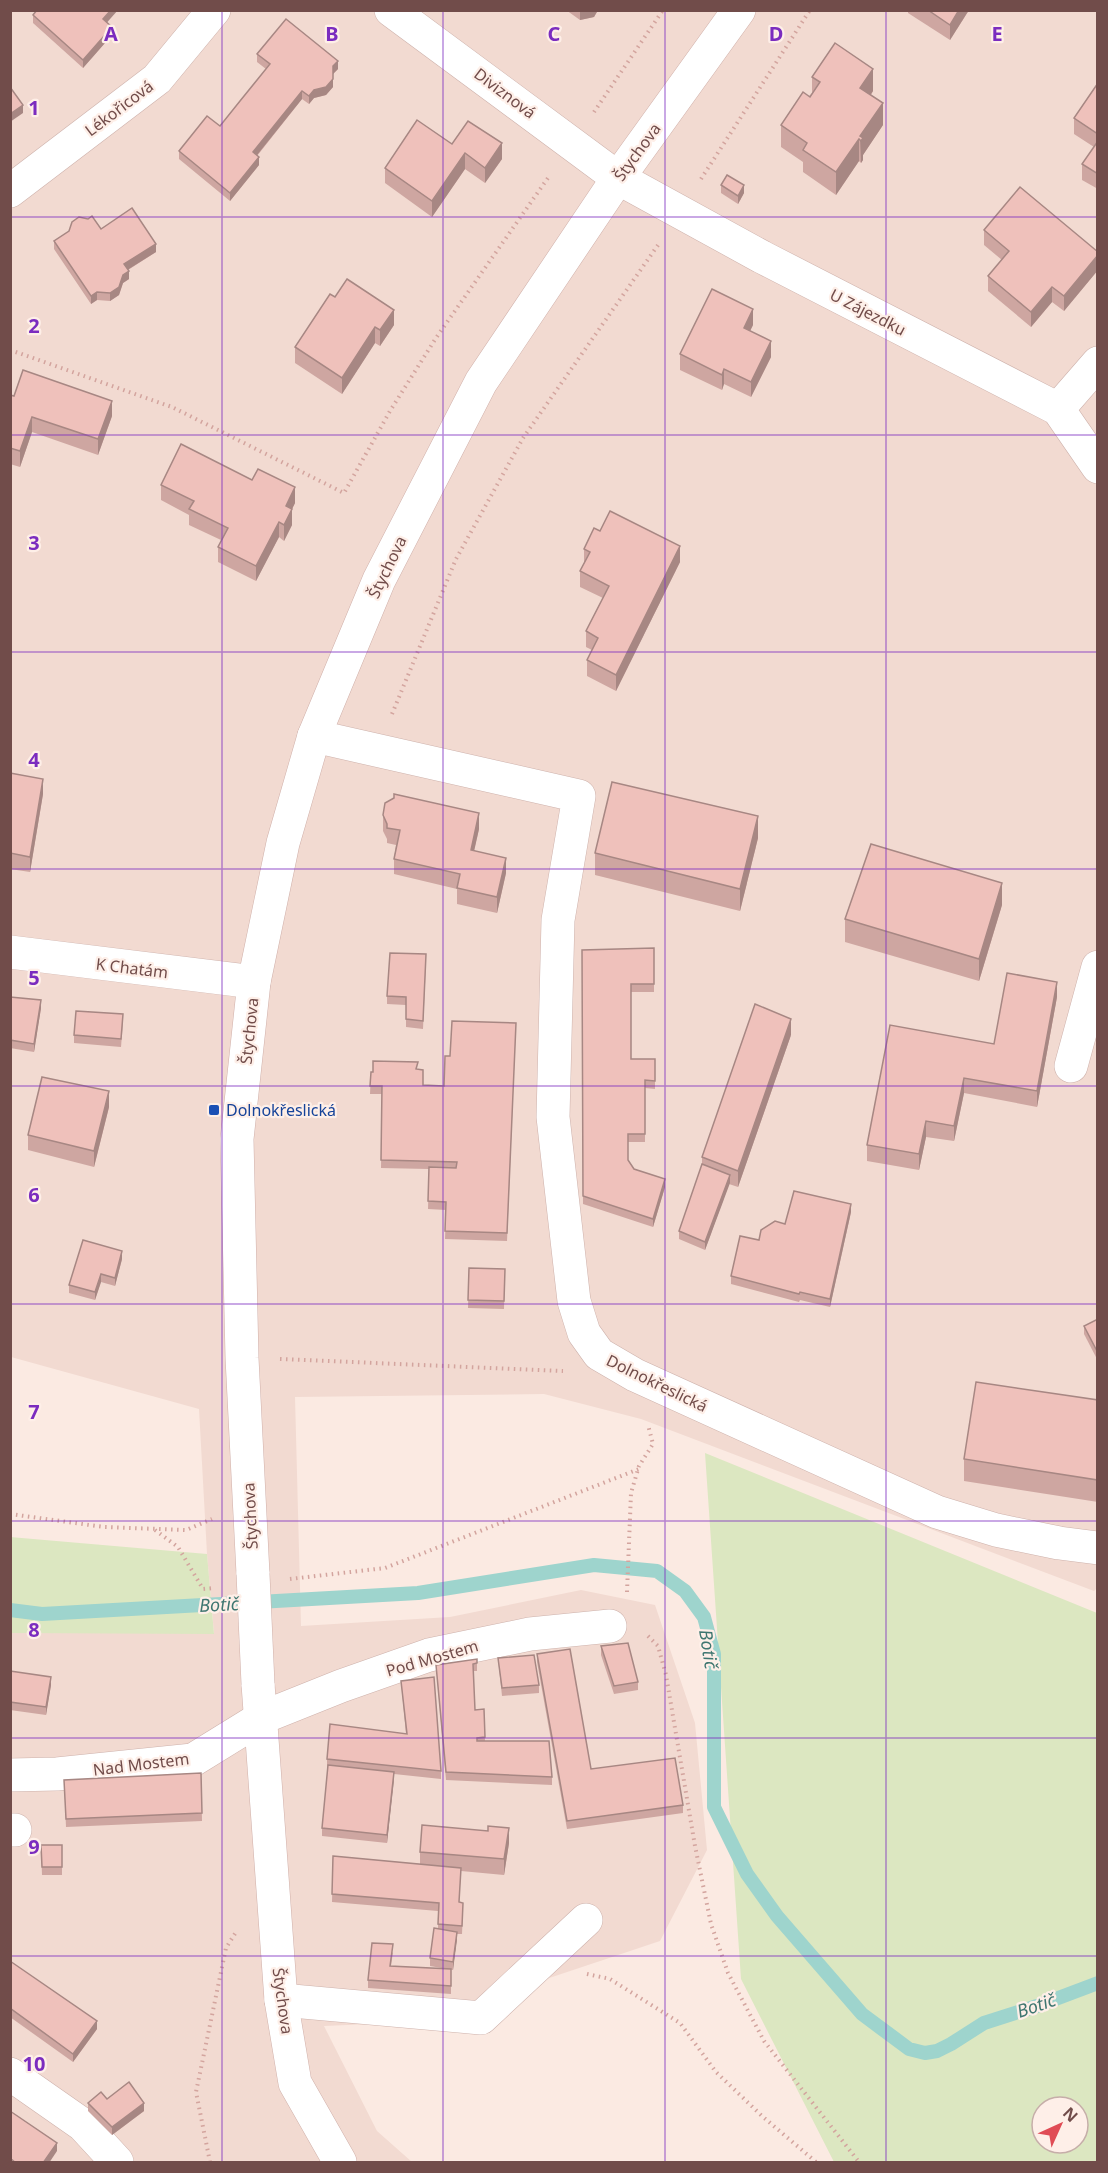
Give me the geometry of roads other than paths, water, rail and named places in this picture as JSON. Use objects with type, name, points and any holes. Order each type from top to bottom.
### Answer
[{"type":"street","name":"Lékořicová","points":[[10,191],[157,79],[214,10]]},
{"type":"street","name":"Diviznová","points":[[391,10],[618,178]]},
{"type":"street","name":"Štychova","points":[[340,2163],[295,2083],[281,2000],[258,1684],[268,1577],[242,1358],[237,1139],[254,982],[283,843],[314,736],[379,580],[481,382],[618,178],[739,10]]},
{"type":"street","name":"U Zájezdku","points":[[618,178],[762,257],[1058,409],[1098,467]]},
{"type":"street","points":[[1058,409],[1098,363]]},
{"type":"street","name":"Dolnokřeslická","points":[[314,736],[579,795],[558,920],[553,1117],[574,1300],[584,1333],[599,1354],[635,1375],[937,1512],[996,1530],[1059,1543],[1098,1548]]},
{"type":"street","name":"K Chatám","points":[[10,952],[254,982]]},
{"type":"street","points":[[1071,1066],[1098,967]]},
{"type":"street","name":"Pod Mostem","points":[[261,1718],[341,1686],[429,1655],[530,1634],[626,1629]]},
{"type":"street","name":"Nad Mostem","points":[[10,1774],[57,1774],[193,1760],[261,1718]]},
{"type":"street","points":[[281,2000],[481,2018],[586,1920]]},
{"type":"street","points":[[10,2074],[82,2126],[117,2163]]},
{"type":"waterway","name":"Botič","points":[[10,1610],[42,1614],[418,1593],[594,1565],[657,1571],[685,1591],[704,1617],[714,1654],[714,1807],[747,1874],[777,1916],[862,2014],[909,2049],[925,2053],[937,2051],[951,2044],[984,2023],[1098,1983]]},
{"type":"place","name":"Dolnokřeslická","points":[[214,1110]]}]
